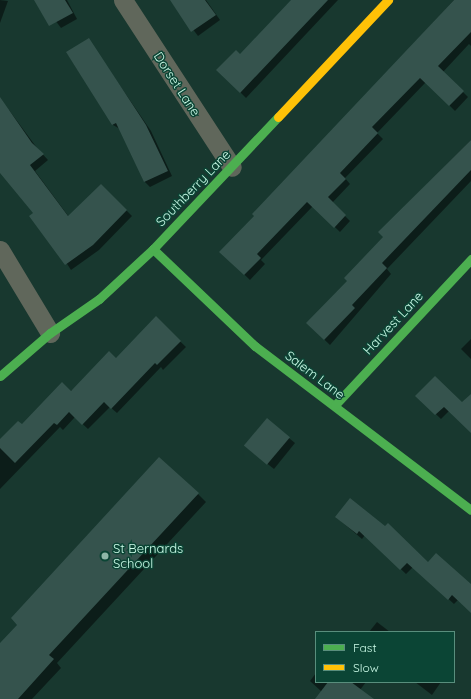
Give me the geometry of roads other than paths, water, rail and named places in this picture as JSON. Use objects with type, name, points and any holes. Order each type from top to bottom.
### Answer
[{"type":"street","name":"Dorset Lane","points":[[123,0],[232,167]]},
{"type":"street","name":"Southberry Lane","points":[[0,376],[50,333],[100,298],[153,249],[388,0]]},
{"type":"street","name":"Salem Lane","points":[[153,249],[255,346],[335,405],[471,510]]},
{"type":"street","points":[[0,250],[50,333]]},
{"type":"street","name":"Harvest Lane","points":[[335,405],[471,259]]},
{"type":"place","name":"St Bernards School","points":[[105,556]]}]
